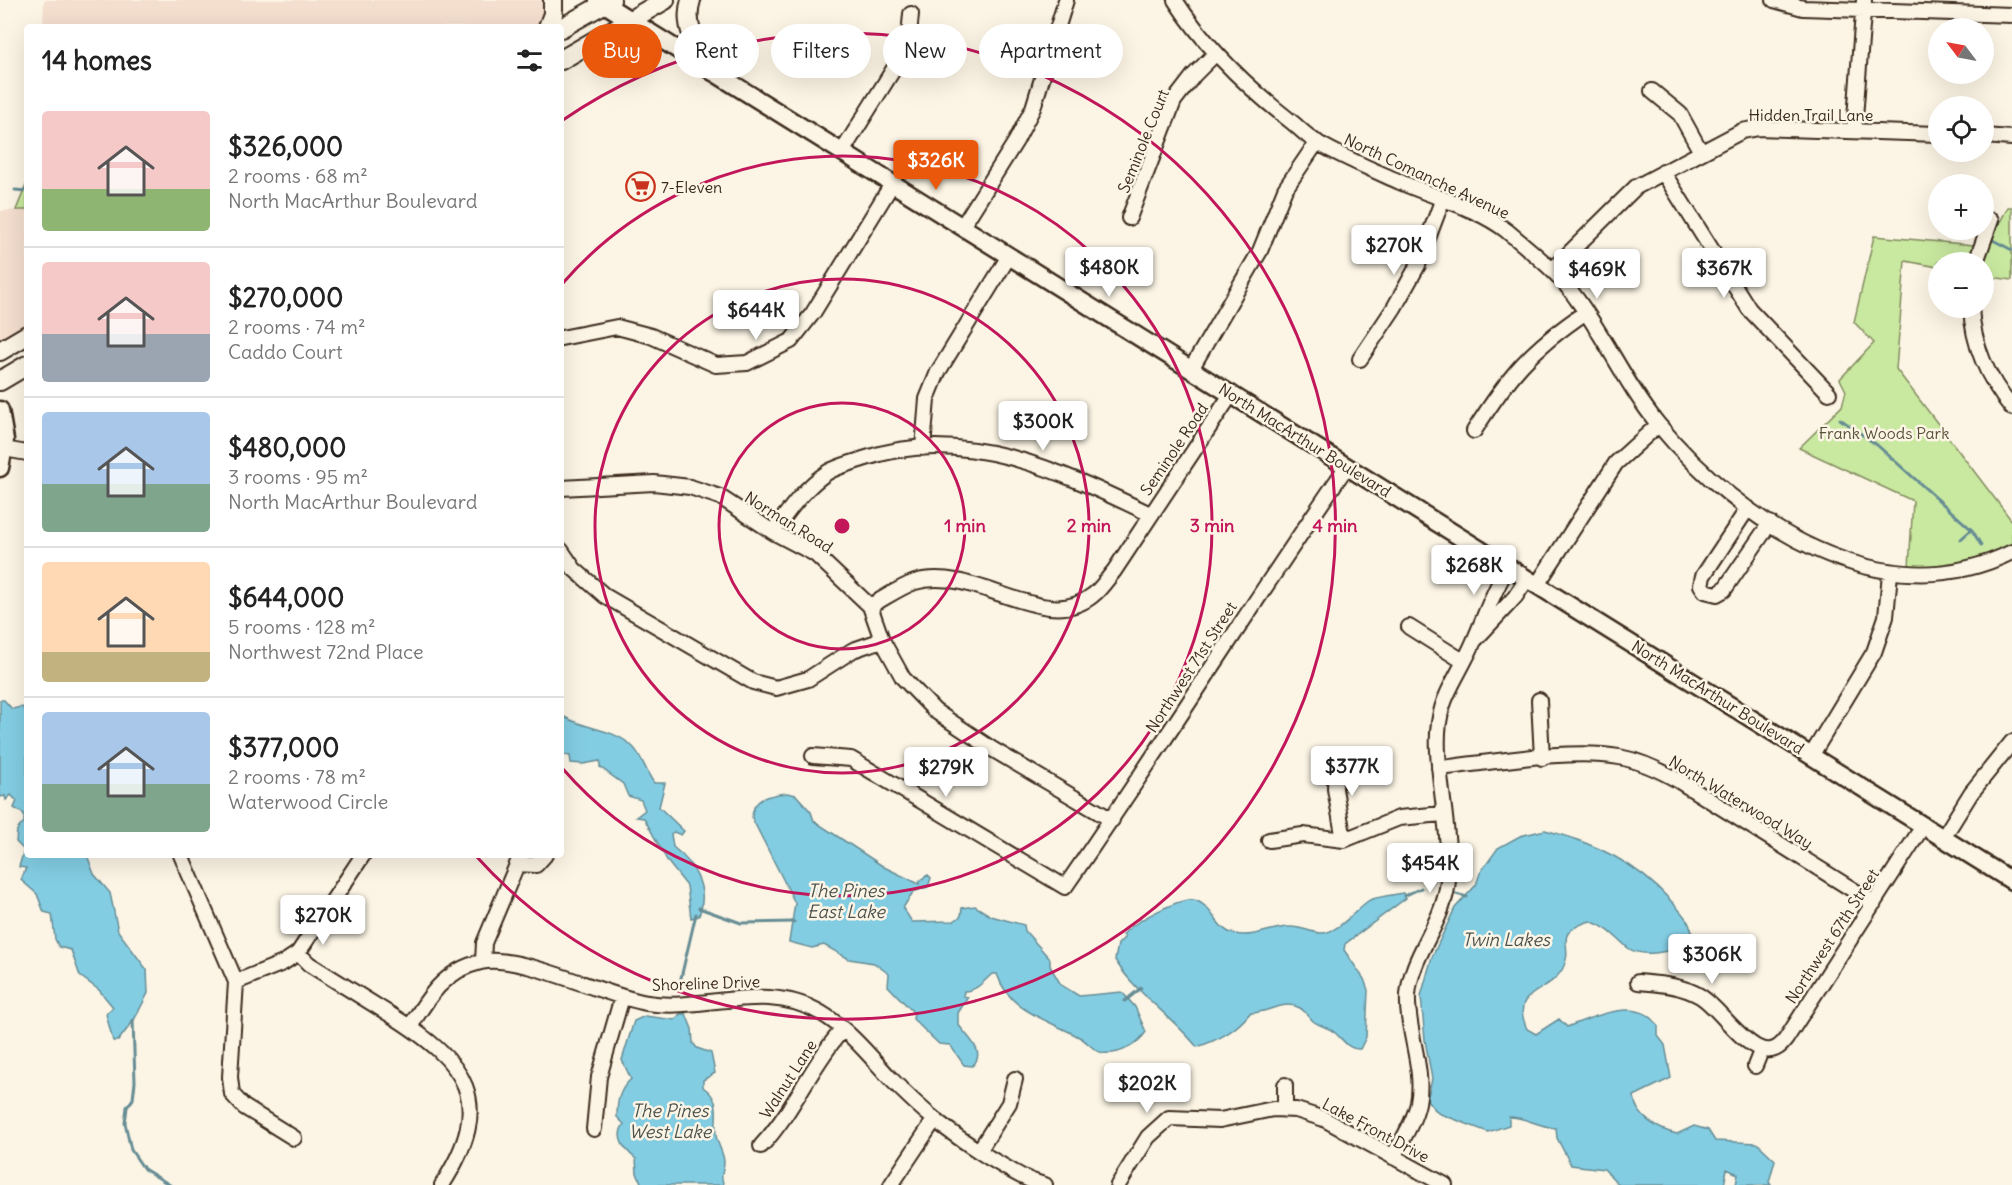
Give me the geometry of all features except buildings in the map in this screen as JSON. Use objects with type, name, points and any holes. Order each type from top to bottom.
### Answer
[{"type":"highway","points":[[549,24],[553,14],[553,0]]},
{"type":"highway","points":[[564,58],[665,0]]},
{"type":"highway","points":[[689,24],[688,16],[691,0]]},
{"type":"highway","points":[[564,26],[604,1]]},
{"type":"highway","points":[[0,351],[24,337]]},
{"type":"highway","points":[[0,381],[24,367]]},
{"type":"main road","name":"North MacArthur Boulevard","points":[[604,1],[674,47]]},
{"type":"main road","name":"North MacArthur Boulevard","points":[[724,78],[2012,881]]},
{"type":"main road","points":[[0,410],[4,449],[0,468]]},
{"type":"street","points":[[962,227],[1016,141],[1036,102],[1066,0]]},
{"type":"street","name":"North Comanche Avenue","points":[[1175,0],[1216,53],[1257,94],[1317,142],[1504,229],[1552,270],[1586,312],[1629,384],[1658,424],[1692,460],[1748,508],[1770,523],[1836,558],[1890,573],[1945,572],[1978,565],[2012,552]]},
{"type":"street","points":[[1774,0],[1803,8],[1864,5],[2012,15]]},
{"type":"street","points":[[1854,131],[1864,5]]},
{"type":"street","points":[[842,152],[908,46],[911,14]]},
{"type":"street","name":"Seminole Court","points":[[1129,218],[1174,101],[1194,75],[1216,53]]},
{"type":"street","points":[[1652,91],[1680,114],[1701,152]]},
{"type":"street","name":"Hidden Trail Lane","points":[[1552,270],[1636,187],[1750,129],[1928,134]]},
{"type":"street","points":[[1994,137],[2012,138]]},
{"type":"street","points":[[1191,369],[1260,251],[1285,189],[1317,142]]},
{"type":"street","points":[[1664,172],[1749,309],[1829,393]]},
{"type":"street","points":[[564,337],[617,327],[651,336],[716,365],[747,363],[791,341],[813,313],[892,184]]},
{"type":"street","points":[[1360,359],[1394,308],[1418,265],[1442,201]]},
{"type":"street","points":[[923,448],[927,399],[938,372],[1009,256]]},
{"type":"street","points":[[1474,431],[1517,368],[1535,349],[1586,312]]},
{"type":"street","points":[[1973,318],[1979,351],[1993,380],[2012,408]]},
{"type":"street","name":"Seminole Road","points":[[870,606],[916,582],[954,580],[979,585],[1034,606],[1060,608],[1091,597],[1114,572],[1150,514],[1232,393]]},
{"type":"street","points":[[1474,641],[1532,582],[1616,463],[1658,424]]},
{"type":"street","points":[[773,532],[800,495],[829,471],[887,451],[951,445],[999,454],[1078,479],[1150,514]]},
{"type":"street","points":[[4,449],[24,452]]},
{"type":"street","name":"Northwest 71st Street","points":[[813,756],[851,759],[1065,887],[1112,820],[1245,614],[1347,466]]},
{"type":"street","name":"Norman Road","points":[[564,488],[654,483],[690,487],[720,498],[773,532],[815,554],[870,606],[882,640],[903,678],[935,711],[992,749],[1112,820]]},
{"type":"street","points":[[1748,508],[1703,576],[1701,585],[1705,591],[1717,594],[1724,590],[1770,523]]},
{"type":"street","points":[[564,554],[574,569],[605,596],[753,682],[776,688],[807,680],[853,650],[882,640]]},
{"type":"street","points":[[1393,1157],[1412,1121],[1419,1097],[1408,1011],[1409,987],[1413,968],[1440,910],[1447,886],[1438,733],[1442,708],[1462,661],[1474,641],[1497,585],[1508,567]]},
{"type":"street","points":[[1811,756],[1874,652],[1886,617],[1890,573]]},
{"type":"street","points":[[1409,627],[1462,661]]},
{"type":"street","points":[[1539,700],[1542,758]]},
{"type":"street","points":[[1943,838],[1971,793],[2012,742]]},
{"type":"street","name":"North Waterwood Way","points":[[1439,768],[1542,758],[1607,755],[1631,760],[1661,771],[1874,903]]},
{"type":"street","points":[[1336,757],[1335,789],[1344,840]]},
{"type":"street","points":[[1269,840],[1302,835],[1344,840],[1399,818],[1443,814]]},
{"type":"street","name":"Northwest 67th Street","points":[[1761,1051],[1770,1052],[1781,1046],[1923,826]]},
{"type":"street","points":[[182,858],[236,982],[230,1077],[232,1094],[244,1107],[294,1138]]},
{"type":"street","points":[[236,982],[284,963],[298,953],[361,858]]},
{"type":"street","points":[[483,961],[484,942],[519,859],[536,865],[542,858]]},
{"type":"street","points":[[298,953],[309,964],[410,1027],[451,1059],[463,1080],[470,1116],[465,1142],[442,1185]]},
{"type":"street","name":"Shoreline Drive","points":[[410,1027],[443,980],[465,966],[483,961],[518,965],[622,997],[665,1004],[758,996],[778,998],[819,1012],[843,1029],[933,1122],[1019,1176],[1041,1185]]},
{"type":"street","points":[[1638,982],[1673,986],[1702,997],[1761,1051],[1755,1066]]},
{"type":"street","points":[[594,1129],[599,1077],[622,997]]},
{"type":"street","name":"Walnut Lane","points":[[761,1146],[776,1130],[831,1042],[843,1029]]},
{"type":"street","points":[[979,1151],[1009,1103],[1016,1079]]},
{"type":"street","points":[[1285,1085],[1285,1108]]},
{"type":"street","name":"Lake Front Drive","points":[[1118,1185],[1148,1137],[1162,1122],[1177,1116],[1220,1120],[1285,1108],[1324,1119],[1438,1183]]},
{"type":"street","points":[[891,1185],[933,1122]]},
{"type":"shaded area","points":[[44,0],[547,0],[540,24],[43,24]]},
{"type":"shaded area","points":[[24,210],[24,325],[0,339],[0,211]]},
{"type":"green space","points":[[24,190],[24,210],[16,210]]},
{"type":"green space","points":[[2008,207],[2012,207],[2012,280],[1994,278],[1994,252],[1987,252],[1992,240],[1994,240],[1995,232]]},
{"type":"green space","name":"Frank Woods Park","points":[[1874,236],[1974,245],[1972,252],[1928,252],[1928,265],[1905,261],[1896,369],[2012,521],[2012,545],[1987,555],[1962,561],[1909,567],[1913,501],[1799,448],[1842,406],[1846,391],[1840,379],[1874,343],[1854,322]]},
{"type":"water","points":[[0,700],[4,700],[12,709],[22,707],[24,709],[24,814],[14,808],[17,801],[11,795],[6,800],[5,796],[0,797]]},
{"type":"water","points":[[564,717],[625,740],[636,751],[654,783],[665,783],[659,807],[684,831],[681,835],[674,832],[671,834],[673,847],[688,861],[698,878],[702,896],[699,916],[691,918],[687,886],[668,862],[644,818],[636,817],[645,810],[641,800],[628,796],[623,784],[600,767],[600,761],[583,764],[571,763],[570,756],[565,755]]},
{"type":"water","name":"The Pines East Lake","points":[[787,793],[796,795],[811,812],[814,821],[884,867],[919,884],[920,880],[928,875],[931,878],[928,887],[913,892],[903,908],[912,922],[954,921],[961,916],[962,908],[975,906],[991,916],[1024,925],[1025,931],[1050,959],[1050,966],[1061,985],[1079,996],[1122,992],[1135,1007],[1146,1032],[1133,1045],[1122,1051],[1100,1052],[1081,1038],[1032,1014],[1011,998],[997,974],[992,974],[976,988],[964,991],[963,996],[968,997],[958,1013],[958,1024],[974,1044],[978,1055],[972,1066],[964,1065],[950,1045],[939,1044],[913,1019],[914,1013],[888,986],[889,974],[874,963],[849,959],[824,945],[812,948],[789,942],[795,903],[752,818],[755,806],[763,798]]},
{"type":"water","points":[[24,822],[24,850],[16,842],[17,830]]},
{"type":"water","name":"Twin Lakes","points":[[1545,830],[1598,848],[1644,876],[1676,906],[1688,922],[1693,936],[1688,946],[1658,953],[1641,953],[1628,948],[1602,926],[1590,921],[1577,926],[1567,936],[1566,961],[1562,970],[1548,984],[1526,999],[1523,1016],[1527,1029],[1536,1034],[1559,1019],[1567,1027],[1615,1011],[1640,1012],[1650,1017],[1658,1026],[1658,1036],[1665,1045],[1671,1078],[1634,1096],[1635,1103],[1643,1116],[1656,1126],[1677,1134],[1694,1126],[1708,1130],[1715,1141],[1757,1143],[1775,1160],[1769,1182],[1771,1185],[1736,1185],[1738,1174],[1727,1169],[1724,1185],[1619,1185],[1604,1169],[1571,1165],[1557,1138],[1556,1128],[1509,1117],[1509,1125],[1488,1132],[1438,1113],[1427,1100],[1432,1079],[1425,1040],[1421,996],[1432,957],[1455,908],[1476,885],[1480,873],[1498,848],[1520,836]]},
{"type":"water","points":[[24,850],[24,858],[88,858],[94,874],[110,893],[118,931],[147,970],[148,993],[134,1020],[118,1041],[113,1041],[106,1014],[113,1007],[99,990],[80,976],[71,950],[59,947],[55,939],[52,914],[44,912],[37,894],[21,880],[26,868],[19,867]]},
{"type":"water","points":[[1403,893],[1406,898],[1345,944],[1344,950],[1364,979],[1368,990],[1366,1037],[1360,1049],[1349,1046],[1332,1030],[1313,1021],[1300,1008],[1287,1005],[1250,1013],[1226,1034],[1197,1047],[1143,994],[1115,960],[1118,944],[1125,937],[1123,935],[1135,924],[1156,912],[1188,900],[1194,900],[1206,907],[1223,928],[1235,934],[1249,935],[1292,927],[1320,933],[1340,926],[1371,900]]},
{"type":"water","name":"The Pines West Lake","points":[[680,1014],[686,1014],[692,1029],[693,1043],[697,1048],[711,1053],[715,1073],[703,1080],[703,1087],[715,1103],[716,1135],[724,1159],[722,1176],[724,1185],[642,1185],[637,1173],[636,1159],[622,1143],[620,1134],[624,1124],[617,1117],[618,1101],[621,1092],[631,1079],[622,1060],[634,1021],[645,1016],[675,1020]]},
{"type":"waterway","points":[[15,190],[24,191]]},
{"type":"waterway","points":[[1993,240],[2012,250]]},
{"type":"waterway","points":[[1840,419],[1877,445],[1972,530],[1981,545]]},
{"type":"waterway","points":[[1961,539],[1971,530]]},
{"type":"waterway","points":[[1404,896],[1421,888]]},
{"type":"waterway","points":[[1456,894],[1467,897]]},
{"type":"waterway","points":[[699,908],[741,923],[794,922]]},
{"type":"waterway","points":[[680,982],[696,914]]},
{"type":"waterway","points":[[1125,1001],[1141,988]]},
{"type":"waterway","points":[[133,1020],[135,1082],[133,1099],[127,1107],[125,1123],[131,1150],[144,1169],[170,1185]]},
{"type":"place","name":"7-Eleven","points":[[640,187]]}]
